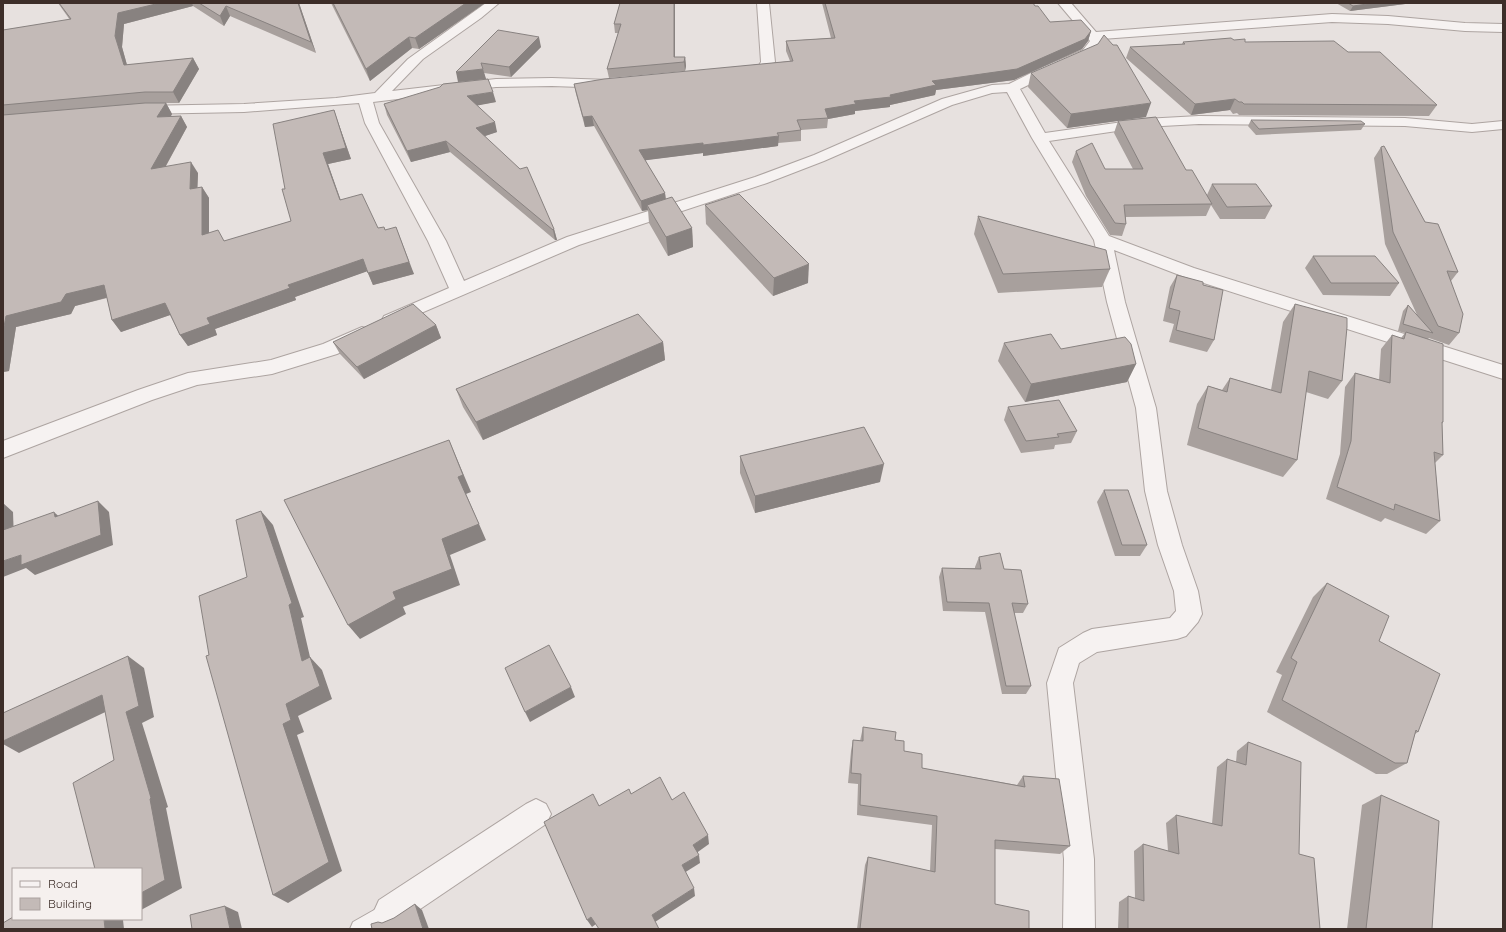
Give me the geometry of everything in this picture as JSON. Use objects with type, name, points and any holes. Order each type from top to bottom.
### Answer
[{"type":"street","points":[[459,290],[437,241],[372,123],[373,96],[424,52],[483,12],[493,3]]},
{"type":"street","points":[[729,73],[763,68],[768,62],[762,3]]},
{"type":"street","points":[[3,450],[145,395],[195,378],[272,367],[330,349],[459,290],[573,241],[709,198],[819,158],[947,102],[992,89],[1012,88],[1048,70],[1088,53],[1097,42],[1064,3]]},
{"type":"street","points":[[1092,36],[1332,18],[1388,20],[1465,27],[1503,28]]},
{"type":"street","points":[[128,111],[151,109],[244,108],[336,102],[373,96],[496,83],[620,83]]},
{"type":"street","points":[[1012,88],[1040,138],[1102,240],[1116,302],[1146,408],[1156,491],[1170,545],[1186,591],[1189,614],[1177,628],[1092,641],[1068,656],[1060,683],[1079,859],[1079,929]]},
{"type":"street","points":[[1040,138],[1144,123],[1199,120],[1390,122],[1472,128],[1503,125]]},
{"type":"street","points":[[1102,240],[1188,272],[1503,372]]},
{"type":"street","points":[[390,911],[536,814]]},
{"type":"lane","points":[[360,929],[390,911]]},
{"type":"building","points":[[59,3],[160,3],[118,13],[115,36],[124,65],[193,58],[173,92],[145,92],[3,105],[3,30],[71,19]]},
{"type":"building","points":[[199,3],[298,3],[311,42],[226,6],[220,16]]},
{"type":"building","points":[[333,3],[466,3],[415,38],[409,37],[366,69]]},
{"type":"building","points":[[620,3],[674,3],[674,57],[685,57],[684,62],[607,69],[621,24],[614,24]]},
{"type":"building","points":[[825,3],[1033,3],[1035,6],[1038,6],[1050,22],[1081,20],[1091,31],[1085,39],[1017,69],[932,81],[936,85],[890,95],[891,97],[854,101],[856,104],[825,109],[828,118],[797,120],[801,130],[777,133],[779,136],[703,145],[703,143],[639,150],[665,193],[641,201],[592,116],[583,117],[574,84],[604,79],[793,61],[786,41],[835,38]]},
{"type":"building","points":[[1348,3],[1374,3],[1353,6]]},
{"type":"building","points":[[498,30],[539,37],[509,67],[481,63],[483,69],[456,72]]},
{"type":"building","points":[[1104,35],[1113,45],[1117,45],[1151,103],[1071,114],[1031,73],[1098,44]]},
{"type":"building","points":[[1231,38],[1234,40],[1245,39],[1245,42],[1334,41],[1348,52],[1380,52],[1437,105],[1244,104],[1235,99],[1195,104],[1130,47],[1185,44],[1183,42]]},
{"type":"building","points":[[488,79],[493,92],[467,96],[495,122],[476,128],[520,169],[527,167],[554,229],[553,230],[446,141],[407,151],[384,104],[440,87],[443,84]]},
{"type":"building","points":[[145,103],[166,103],[157,117],[181,116],[151,169],[191,162],[190,189],[202,187],[202,235],[218,230],[224,241],[291,221],[282,189],[285,189],[273,124],[334,110],[346,148],[323,153],[340,200],[362,194],[378,228],[384,227],[385,230],[396,227],[409,262],[368,273],[363,259],[288,285],[290,288],[207,318],[210,324],[180,335],[165,303],[112,320],[104,285],[66,294],[61,302],[6,316],[3,332],[3,115]]},
{"type":"building","points":[[1156,117],[1186,170],[1192,170],[1212,204],[1124,205],[1126,224],[1115,223],[1090,184],[1076,151],[1092,143],[1105,169],[1143,169],[1118,121]]},
{"type":"building","points":[[1251,120],[1361,121],[1365,124],[1259,129]]},
{"type":"building","points":[[1384,146],[1425,222],[1438,224],[1458,272],[1447,271],[1463,314],[1459,333],[1438,326],[1393,232],[1381,147]]},
{"type":"building","points":[[1212,184],[1256,184],[1272,206],[1227,207]]},
{"type":"building","points":[[739,194],[809,264],[774,278],[705,205]]},
{"type":"building","points":[[672,197],[692,228],[666,237],[647,205]]},
{"type":"building","points":[[978,216],[1106,250],[1110,269],[1003,274]]},
{"type":"building","points":[[1313,256],[1375,256],[1399,283],[1331,283]]},
{"type":"building","points":[[1177,275],[1203,282],[1203,285],[1223,290],[1214,340],[1176,330],[1180,311],[1169,308]]},
{"type":"building","points":[[413,304],[436,325],[357,367],[333,342]]},
{"type":"building","points":[[1295,304],[1347,318],[1342,381],[1309,371],[1297,460],[1198,428],[1208,386],[1227,392],[1230,378],[1281,393]]},
{"type":"building","points":[[1408,305],[1433,333],[1403,324]]},
{"type":"building","points":[[638,314],[663,342],[476,422],[456,389]]},
{"type":"building","points":[[1406,332],[1443,344],[1443,455],[1434,452],[1440,521],[1395,504],[1394,510],[1337,487],[1351,441],[1355,373],[1390,383],[1392,335],[1404,339]]},
{"type":"building","points":[[1051,334],[1061,349],[1125,337],[1131,344],[1136,364],[1031,384],[1004,343]]},
{"type":"building","points":[[1059,400],[1077,431],[1057,434],[1059,437],[1026,441],[1008,407]]},
{"type":"building","points":[[864,427],[884,464],[755,496],[740,456]]},
{"type":"building","points":[[449,440],[463,475],[458,477],[479,524],[442,539],[452,569],[393,592],[396,599],[348,625],[284,500]]},
{"type":"building","points":[[1104,490],[1128,490],[1147,545],[1122,545]]},
{"type":"building","points":[[98,501],[101,535],[21,565],[21,555],[3,561],[3,530],[54,512],[55,517]]},
{"type":"building","points":[[261,511],[292,603],[289,605],[302,661],[310,657],[320,686],[286,704],[291,720],[283,724],[329,862],[273,895],[206,656],[209,655],[199,596],[247,577],[236,520]]},
{"type":"building","points":[[1000,553],[1004,569],[1021,570],[1028,604],[1012,603],[1031,686],[1006,686],[989,603],[947,602],[942,568],[981,569],[979,557]]},
{"type":"building","points":[[1327,583],[1389,616],[1379,641],[1440,674],[1418,732],[1416,730],[1407,763],[1395,763],[1282,700],[1297,662],[1291,658]]},
{"type":"building","points":[[549,645],[571,687],[525,712],[505,668]]},
{"type":"building","points":[[128,656],[139,706],[126,712],[151,798],[165,880],[142,892],[142,868],[95,868],[73,783],[114,760],[102,695],[3,741],[3,713]]},
{"type":"building","points":[[863,727],[896,732],[895,740],[904,741],[904,751],[922,754],[922,768],[1025,787],[1023,776],[1059,779],[1070,846],[995,840],[995,904],[1029,911],[1029,929],[860,929],[868,857],[935,872],[937,816],[860,805],[861,774],[851,773],[853,740],[863,741]]},
{"type":"building","points":[[1248,742],[1301,762],[1299,854],[1314,858],[1320,929],[1128,929],[1128,896],[1144,901],[1143,844],[1179,854],[1176,815],[1222,826],[1227,759],[1246,765]]},
{"type":"building","points":[[660,777],[672,800],[684,792],[708,835],[693,845],[699,855],[682,865],[694,888],[652,915],[659,929],[599,929],[591,917],[587,920],[544,822],[593,794],[599,806],[629,789],[631,794]]},
{"type":"building","points":[[1381,795],[1439,821],[1432,929],[1366,929]]},
{"type":"building","points":[[415,904],[423,929],[372,929],[371,924],[378,922],[382,923],[394,918]]},
{"type":"building","points":[[225,906],[230,929],[192,929],[190,915]]},
{"type":"building","points":[[12,918],[12,920],[104,920],[105,929],[3,929],[3,923]]}]
